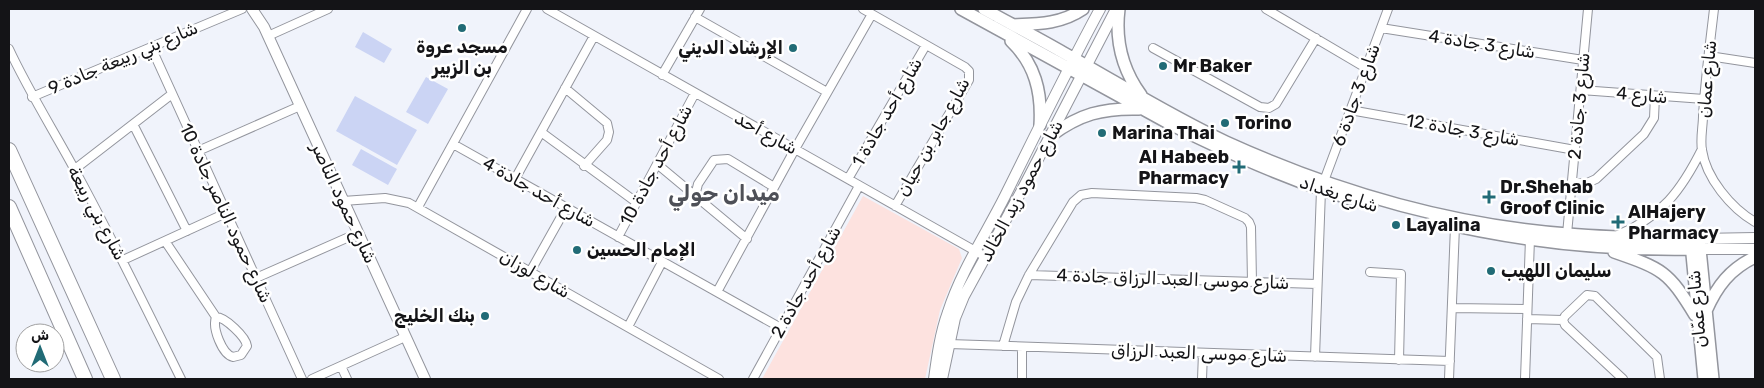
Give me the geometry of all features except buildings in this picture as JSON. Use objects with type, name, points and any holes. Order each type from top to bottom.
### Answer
[{"type":"highway","points":[[9,150],[113,379]]},
{"type":"highway","points":[[9,207],[85,379]]},
{"type":"main road","name":"شارع حمود الناصر","points":[[252,9],[266,31],[425,379]]},
{"type":"main road","name":"شارع حمود الناصر","points":[[260,9],[266,31]]},
{"type":"main road","name":"شارع بغداد","points":[[961,9],[1000,31],[1071,63]]},
{"type":"main road","name":"شارع بغداد","points":[[984,9],[1084,71],[1144,105],[1172,125],[1235,155],[1323,186],[1455,226],[1530,239],[1645,250],[1755,238]]},
{"type":"main road","points":[[1012,25],[1049,23],[1066,18],[1083,9]]},
{"type":"main road","name":"شارع حمود زيد الخالد","points":[[934,379],[939,344],[947,313],[958,286],[1100,9]]},
{"type":"main road","points":[[1050,136],[1072,121],[1092,113],[1144,105],[1122,59],[1117,30],[1118,9]]},
{"type":"main road","name":"شارع حمود زيد الخالد","points":[[942,379],[955,318],[964,296],[1118,9]]},
{"type":"main road","points":[[1000,31],[1022,52],[1034,75],[1040,97],[1040,125]]},
{"type":"main road","name":"شارع بغداد","points":[[1323,186],[1433,213],[1489,224],[1567,234],[1755,249]]},
{"type":"main road","name":"شارع عمّان","points":[[1695,244],[1704,379]]},
{"type":"main road","points":[[1599,247],[1650,264],[1662,271],[1701,316],[1727,275],[1755,256]]},
{"type":"main road","name":"شارع عمّان","points":[[1701,316],[1712,379]]},
{"type":"street","name":"شارع بني ربيعة جادة 9","points":[[32,97],[242,9]]},
{"type":"street","points":[[266,31],[328,9]]},
{"type":"street","points":[[418,208],[527,9]]},
{"type":"street","name":"شارع أحد","points":[[547,9],[986,258]]},
{"type":"street","points":[[561,16],[565,9]]},
{"type":"street","points":[[662,75],[700,9]]},
{"type":"street","name":"شارع جابر بن حيان","points":[[863,9],[966,67],[970,77],[895,206]]},
{"type":"street","points":[[1266,9],[1366,68]]},
{"type":"street","name":"شارع 3 جادة 6","points":[[1315,357],[1323,186],[1388,9]]},
{"type":"street","name":"شارع 3 جادة 2","points":[[1567,234],[1588,9]]},
{"type":"street","name":"شارع عمان","points":[[1714,9],[1704,99],[1702,149],[1708,170],[1719,189],[1734,205],[1755,222]]},
{"type":"street","points":[[717,292],[795,149],[872,14]]},
{"type":"street","points":[[695,17],[827,92]]},
{"type":"street","name":"شارع 3 جادة 4","points":[[1381,28],[1583,60]]},
{"type":"street","points":[[515,179],[594,36]]},
{"type":"street","points":[[1153,48],[1260,107],[1269,108],[1276,104],[1316,38]]},
{"type":"street","name":"شارع أحد جادة 1","points":[[848,179],[926,45]]},
{"type":"street","name":"شارع حمود الناصر جادة 10","points":[[150,46],[302,379]]},
{"type":"street","name":"شارع بني ربيعة","points":[[9,49],[32,97],[75,170],[123,260],[181,379]]},
{"type":"street","points":[[1709,56],[1755,63]]},
{"type":"street","points":[[565,88],[606,123],[609,132],[607,140],[584,166]]},
{"type":"street","name":"شارع 4","points":[[1581,90],[1704,99]]},
{"type":"street","name":"شارع أحد جادة 10","points":[[618,237],[695,93]]},
{"type":"street","points":[[75,170],[172,94]]},
{"type":"street","points":[[1572,182],[1586,184],[1596,179],[1644,134],[1654,118],[1656,96]]},
{"type":"street","points":[[198,151],[300,106]]},
{"type":"street","name":"شارع 3 جادة 12","points":[[1350,110],[1575,150]]},
{"type":"street","points":[[132,124],[187,231]]},
{"type":"street","points":[[541,132],[584,166],[636,202]]},
{"type":"street","name":"شارع أحد جادة 4","points":[[453,144],[781,328]]},
{"type":"street","name":"شارع عمان","points":[[1614,237],[1644,222],[1678,192],[1702,149]]},
{"type":"street","points":[[696,196],[698,184],[714,160],[720,159],[728,159],[774,187]]},
{"type":"street","points":[[657,164],[747,239]]},
{"type":"street","name":"شارع أحد جادة 2","points":[[753,379],[859,186]]},
{"type":"street","points":[[1003,346],[1016,302],[1029,274],[1073,202],[1081,195],[1092,193],[1196,198],[1214,203],[1244,218],[1251,227],[1252,282]]},
{"type":"street","name":"شارع لوزان","points":[[343,201],[385,198],[397,200],[418,208],[718,379]]},
{"type":"street","points":[[530,272],[566,208]]},
{"type":"street","points":[[123,260],[226,213]]},
{"type":"street","points":[[1450,379],[1455,226]]},
{"type":"street","points":[[256,278],[358,233]]},
{"type":"street","points":[[1525,379],[1530,239]]},
{"type":"street","points":[[165,241],[216,318],[226,321],[246,342],[246,349],[241,355],[233,357],[227,355],[215,330],[214,321],[216,318]]},
{"type":"street","points":[[628,327],[662,262]]},
{"type":"street","points":[[1370,272],[1402,274],[1400,360]]},
{"type":"street","name":"شارع موسى العبد الرزاق جادة 4","points":[[1029,274],[1317,284]]},
{"type":"street","points":[[1563,320],[1587,295],[1595,296],[1657,357],[1660,379]]},
{"type":"street","points":[[1452,308],[1527,309]]},
{"type":"street","points":[[1527,319],[1563,320]]},
{"type":"street","points":[[1563,320],[1623,379]]},
{"type":"street","points":[[312,379],[405,337]]},
{"type":"street","name":"شارع موسى العبد الرزاق","points":[[949,344],[1450,361]]},
{"type":"street","points":[[1022,347],[1022,379]]},
{"type":"street","points":[[1202,379],[1203,353]]},
{"type":"street","points":[[341,366],[348,379]]},
{"type":"shaded area","points":[[363,32],[392,49],[384,63],[355,47]]},
{"type":"shaded area","points":[[426,77],[448,89],[428,124],[406,112]]},
{"type":"shaded area","points":[[355,96],[417,130],[397,165],[336,131]]},
{"type":"shaded area","points":[[361,149],[397,169],[388,185],[352,165]]},
{"type":"shaded area","points":[[863,196],[959,249],[962,258],[940,310],[925,379],[762,379]]},
{"type":"place","name":"مسجد عروة بن الزبير","points":[[462,28]]},
{"type":"place","name":"الإرشاد الديني","points":[[793,48]]},
{"type":"place","name":"Mr Baker","points":[[1163,66]]},
{"type":"place","name":"Torino","points":[[1225,123]]},
{"type":"place","name":"Marina Thai","points":[[1102,133]]},
{"type":"place","name":"Al Habeeb Pharmacy","points":[[1239,167]]},
{"type":"place","name":"Dr.Shehab Groof Clinic","points":[[1489,197]]},
{"type":"place","name":"AlHajery Pharmacy","points":[[1618,222]]},
{"type":"place","name":"Layalina","points":[[1396,225]]},
{"type":"place","name":"الإمام الحسين","points":[[577,250]]},
{"type":"place","name":"سليمان اللهيب","points":[[1491,271]]},
{"type":"place","name":"بنك الخليج","points":[[485,316]]},
{"type":"district","name":"ميدان حولي","points":[[724,193]]}]
